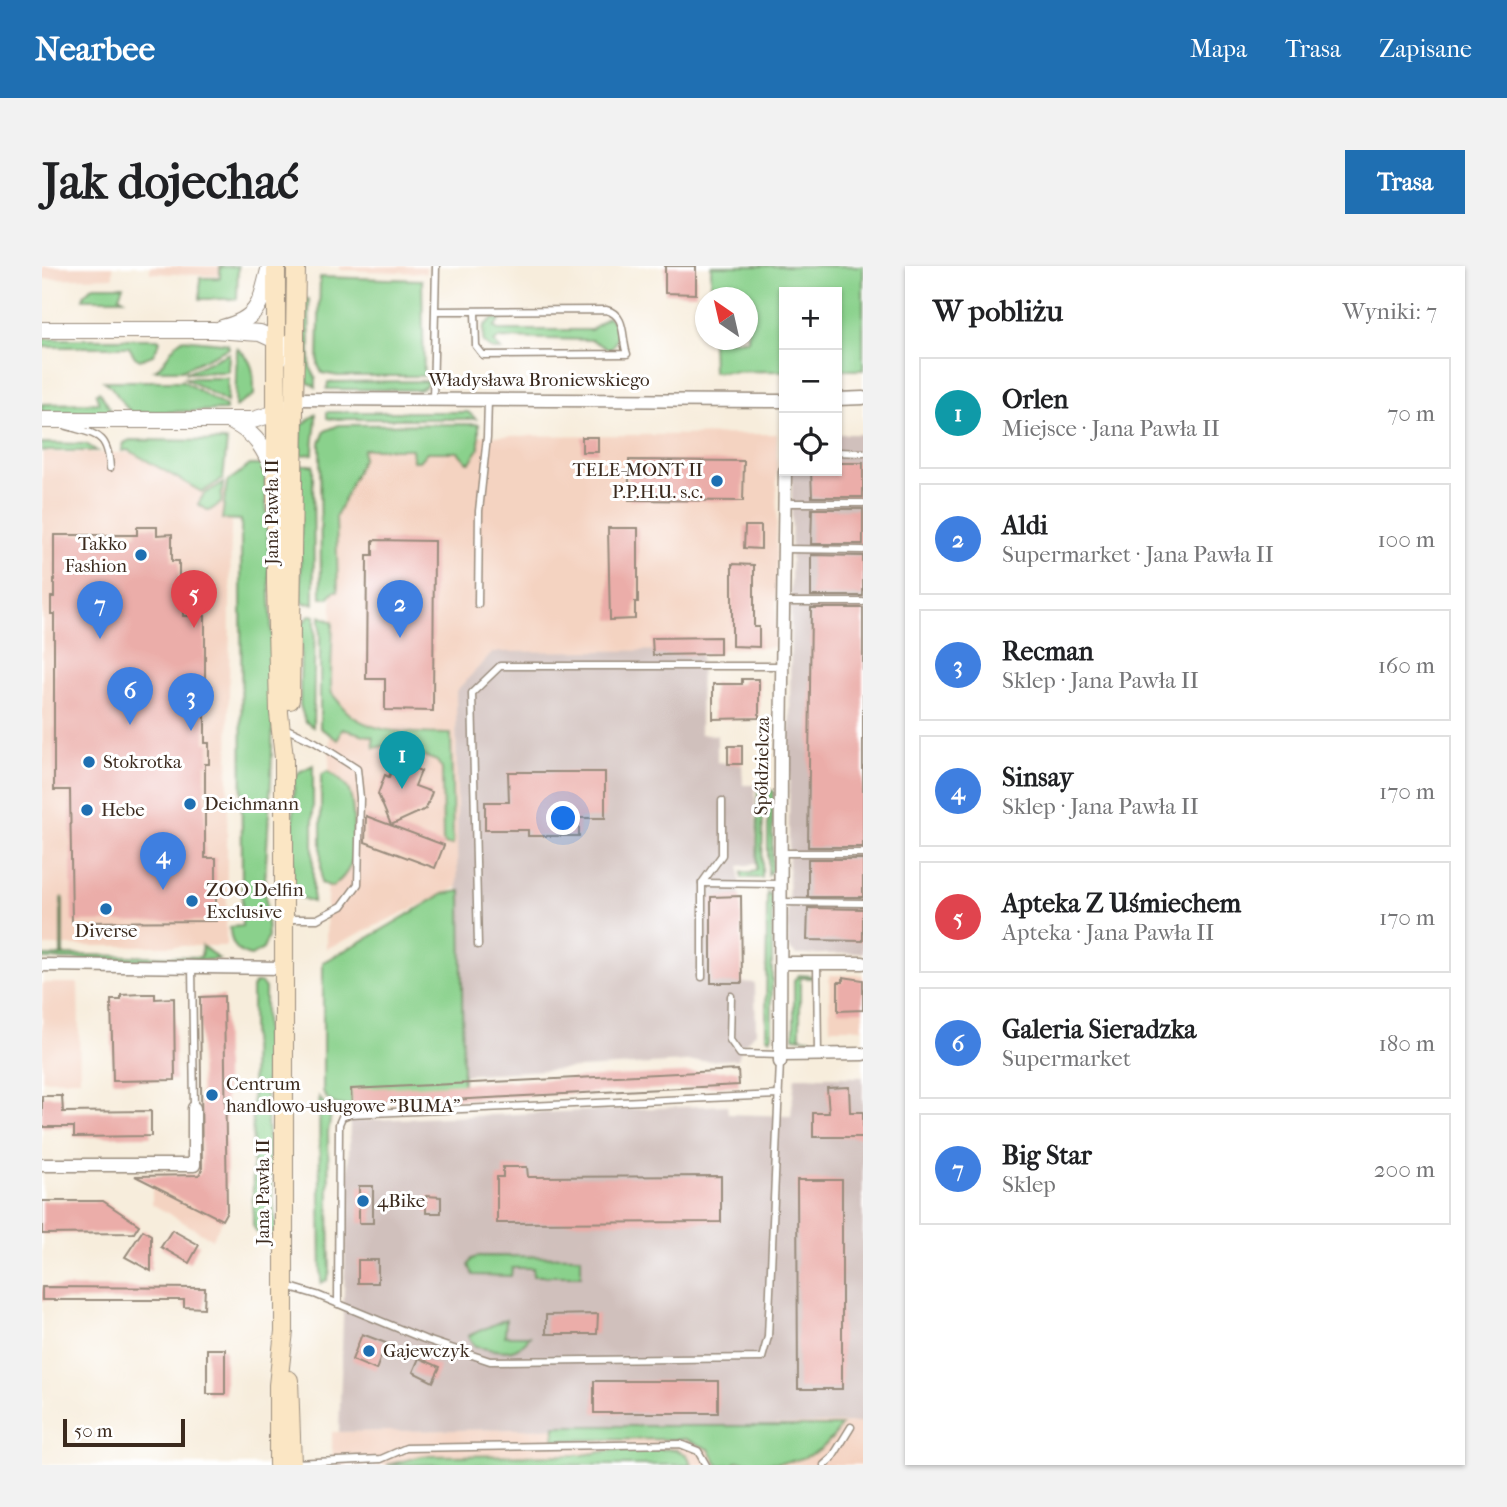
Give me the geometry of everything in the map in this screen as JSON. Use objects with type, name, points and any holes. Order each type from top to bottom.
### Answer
[{"type":"main road","name":"Jana Pawła II","points":[[273,266],[279,713],[284,758],[285,919],[284,1331],[278,1385],[285,1464]]},
{"type":"main road","name":"Jana Pawła II","points":[[284,758],[289,730],[292,622],[296,266]]},
{"type":"street","points":[[213,330],[240,322],[256,311],[273,266]]},
{"type":"street","points":[[42,330],[213,330],[261,333],[275,338],[290,351],[295,364]]},
{"type":"street","points":[[842,399],[863,398]]},
{"type":"street","points":[[45,420],[259,419],[276,413],[294,399]]},
{"type":"street","name":"Władysława Broniewskiego","points":[[294,399],[779,401]]},
{"type":"street","points":[[230,421],[251,433],[261,444],[276,479]]},
{"type":"street","name":"Spółdzielcza","points":[[780,1058],[785,476]]},
{"type":"street","points":[[781,963],[863,963]]},
{"type":"street","points":[[42,965],[284,968]]},
{"type":"street","points":[[780,1058],[863,1054]]},
{"type":"street","points":[[42,1165],[194,1166],[194,1108]]},
{"type":"lane","points":[[433,399],[436,266]]},
{"type":"lane","points":[[436,311],[612,312],[621,322],[627,354],[483,355],[476,346],[475,312]]},
{"type":"lane","points":[[478,604],[479,511],[488,398]]},
{"type":"lane","points":[[45,420],[101,438],[109,448],[110,468]]},
{"type":"lane","points":[[842,453],[863,453]]},
{"type":"lane","points":[[785,503],[863,503]]},
{"type":"lane","points":[[784,549],[863,550]]},
{"type":"lane","points":[[784,602],[863,602]]},
{"type":"lane","points":[[478,945],[472,693],[500,666],[783,666]]},
{"type":"lane","points":[[285,919],[317,919],[342,906],[358,884],[360,798],[357,769],[289,730]]},
{"type":"lane","points":[[702,977],[702,883],[722,855],[722,801]]},
{"type":"lane","points":[[780,853],[863,853]]},
{"type":"lane","points":[[702,883],[781,884]]},
{"type":"lane","points":[[781,902],[863,903]]},
{"type":"lane","points":[[817,962],[818,1055]]},
{"type":"lane","points":[[192,966],[194,1108]]},
{"type":"lane","points":[[284,1285],[424,1339],[490,1361],[762,1358],[768,1337],[780,1058],[740,1054],[730,1040],[731,996]]},
{"type":"lane","points":[[338,1304],[339,1124],[342,1117],[349,1114],[779,1095]]},
{"type":"lane","points":[[824,1465],[832,1458],[851,1427]]},
{"type":"lane","points":[[285,1464],[381,1459],[406,1448],[680,1444],[698,1451],[706,1465]]},
{"type":"shaded area","points":[[42,266],[113,266],[113,277],[42,279]]},
{"type":"shaded area","points":[[150,266],[227,266],[226,276],[150,273]]},
{"type":"shaded area","points":[[340,266],[426,266],[426,273],[340,270]]},
{"type":"shaded area","points":[[335,432],[496,436],[777,434],[776,644],[775,647],[701,650],[456,691],[458,887],[326,949]]},
{"type":"shaded area","points":[[842,434],[863,434],[863,953],[796,955],[788,947],[792,476],[842,476]]},
{"type":"shaded area","points":[[42,453],[150,453],[235,496],[231,529],[226,946],[42,946]]},
{"type":"shaded area","points":[[701,650],[700,734],[717,735],[717,762],[742,765],[743,785],[755,785],[756,864],[739,866],[742,982],[755,983],[756,1032],[742,1046],[738,1059],[459,1075],[456,691],[493,652]]},
{"type":"shaded area","points":[[829,975],[863,975],[863,1028],[830,1028]]},
{"type":"shaded area","points":[[42,983],[78,983],[80,1079],[42,1080]]},
{"type":"shaded area","name":"Centrum handlowo-usługowe \"BUMA\"","points":[[224,996],[227,1211],[212,1239],[152,1204],[152,1177],[199,1175],[200,997]]},
{"type":"shaded area","points":[[795,1077],[863,1077],[863,1423],[339,1432],[350,1121],[727,1105],[728,1114],[791,1116]]},
{"type":"shaded area","points":[[863,1423],[863,1465],[332,1465],[332,1432]]},
{"type":"green space","points":[[238,266],[237,299],[200,299],[200,278],[220,278],[220,267]]},
{"type":"green space","points":[[711,266],[863,266],[863,370],[842,370],[842,287],[779,287],[779,371],[713,372],[712,350],[758,350],[758,287],[711,287]]},
{"type":"green space","points":[[320,277],[422,280],[424,376],[338,376],[322,373],[318,365]]},
{"type":"green space","points":[[94,286],[123,286],[119,296],[124,299],[83,299],[85,293]]},
{"type":"green space","points":[[300,299],[309,299],[310,367],[316,378],[316,387],[306,381],[302,374]]},
{"type":"green space","points":[[608,317],[615,324],[618,333],[610,350],[592,340],[499,338],[494,343],[501,350],[493,350],[483,342],[484,326],[492,319],[501,319],[494,327],[498,330],[591,330]]},
{"type":"green space","points":[[42,339],[160,341],[153,355],[140,360],[129,347],[42,347]]},
{"type":"green space","points":[[182,339],[223,343],[228,344],[229,348],[182,370],[155,370]]},
{"type":"green space","points":[[237,348],[250,363],[254,395],[235,407]]},
{"type":"green space","points":[[229,353],[228,372],[185,373]]},
{"type":"green space","points":[[185,378],[228,378],[227,402]]},
{"type":"green space","points":[[104,381],[183,381],[226,407],[226,410],[133,413]]},
{"type":"green space","points":[[428,381],[425,387],[419,390],[327,389],[328,382]]},
{"type":"green space","points":[[99,391],[111,410],[109,413],[42,413],[42,404],[99,403],[96,394]]},
{"type":"green space","points":[[327,412],[468,412],[476,419],[332,419],[327,418]]},
{"type":"green space","points":[[316,414],[313,454],[300,455],[302,425]]},
{"type":"green space","points":[[479,424],[479,449],[470,462],[458,452],[427,452],[419,461],[413,461],[412,449],[363,449],[362,460],[336,517],[338,591],[334,591],[328,598],[321,598],[320,443],[325,431],[339,425]]},
{"type":"green space","points":[[130,440],[227,441],[223,479],[202,492],[128,450],[122,451],[124,443]]},
{"type":"green space","points":[[42,443],[86,444],[97,451],[42,451]]},
{"type":"green space","points":[[250,465],[263,465],[265,475],[274,685],[265,881],[268,937],[263,949],[251,956],[237,949],[230,932],[230,927],[242,926],[241,520],[222,519],[227,482]]},
{"type":"green space","points":[[300,465],[313,465],[314,604],[301,600]]},
{"type":"green space","points":[[223,483],[221,503],[209,511],[198,504],[204,494]]},
{"type":"green space","points":[[310,615],[315,616],[313,727],[305,721],[300,705],[301,625]]},
{"type":"green space","points":[[320,616],[333,622],[332,694],[349,713],[375,727],[406,732],[451,734],[453,845],[445,845],[443,841],[442,769],[437,761],[392,744],[374,748],[373,737],[342,729],[338,740],[320,728]]},
{"type":"green space","points":[[313,765],[313,902],[299,897],[292,882],[294,780],[299,772]]},
{"type":"green space","points":[[328,771],[348,789],[354,828],[350,866],[332,887],[321,883],[321,775]]},
{"type":"green space","points":[[758,790],[762,790],[763,800],[762,878],[742,878],[742,872],[751,873],[757,870]]},
{"type":"green space","points":[[768,790],[773,791],[772,870],[768,875]]},
{"type":"green space","points":[[461,891],[463,1085],[352,1092],[353,1106],[331,1102],[323,1091],[323,962],[443,894]]},
{"type":"green space","points":[[767,892],[772,897],[770,1039],[766,1036]]},
{"type":"green space","points":[[63,897],[63,955],[201,957],[202,946],[219,959],[42,959],[42,956],[61,956]]},
{"type":"green space","points":[[799,975],[812,976],[800,978],[800,1037],[812,1039],[794,1037],[794,980]]},
{"type":"green space","points":[[255,983],[261,983],[265,988],[268,1138],[276,1228],[272,1234],[264,1236],[257,1233],[253,1225],[252,988]]},
{"type":"green space","points":[[319,1097],[331,1117],[328,1132],[330,1272],[327,1280],[321,1283]]},
{"type":"green space","points":[[479,1256],[581,1257],[581,1276],[533,1276],[533,1268],[512,1268],[511,1276],[473,1275],[469,1265],[472,1259]]},
{"type":"green space","points":[[506,1319],[505,1336],[530,1336],[524,1343],[506,1351],[475,1347],[468,1336]]},
{"type":"green space","points":[[555,1426],[841,1426],[821,1448],[797,1460],[770,1463],[737,1461],[732,1465],[718,1465],[709,1449],[686,1439],[554,1440]]},
{"type":"green space","points":[[675,1449],[687,1455],[692,1465],[387,1465],[422,1456],[582,1455],[615,1450]]},
{"type":"building","points":[[665,266],[696,266],[695,294],[665,293]]},
{"type":"building","points":[[582,437],[598,437],[598,452],[582,452]]},
{"type":"building","points":[[629,460],[744,461],[743,501],[629,500]]},
{"type":"building","points":[[842,463],[863,463],[863,497],[812,497],[811,476],[842,476]]},
{"type":"building","points":[[812,509],[863,509],[863,544],[811,544]]},
{"type":"building","points":[[745,526],[761,526],[761,549],[744,548]]},
{"type":"building","points":[[137,527],[157,527],[157,535],[172,534],[172,561],[179,561],[179,595],[183,595],[183,616],[205,616],[205,743],[209,743],[209,764],[205,764],[205,858],[216,858],[216,921],[72,922],[70,790],[54,790],[54,614],[51,614],[51,597],[54,597],[54,535],[137,535]]},
{"type":"building","points":[[608,528],[638,528],[638,602],[635,602],[635,619],[610,620]]},
{"type":"building","points":[[373,540],[434,541],[433,711],[385,710],[385,679],[366,679],[367,555],[373,555]]},
{"type":"building","points":[[811,555],[863,556],[863,596],[811,596]]},
{"type":"building","points":[[732,564],[754,565],[754,627],[759,627],[759,647],[732,646]]},
{"type":"building","points":[[811,608],[863,608],[863,847],[808,847]]},
{"type":"building","points":[[720,637],[720,654],[653,655],[652,638]]},
{"type":"building","points":[[742,679],[759,679],[759,718],[713,719],[713,684],[742,684]]},
{"type":"building","points":[[728,746],[742,746],[742,764],[728,764]]},
{"type":"building","points":[[395,761],[421,771],[415,786],[432,792],[426,809],[391,825],[378,794],[385,775],[389,777]]},
{"type":"building","points":[[508,772],[605,772],[605,818],[579,818],[579,836],[528,836],[528,830],[485,830],[485,802],[509,802]]},
{"type":"building","points":[[366,816],[444,845],[435,868],[365,842]]},
{"type":"building","points":[[808,859],[863,859],[863,897],[808,897]]},
{"type":"building","points":[[741,896],[742,983],[711,983],[711,897]]},
{"type":"building","points":[[808,908],[863,909],[863,941],[807,940]]},
{"type":"building","points":[[843,977],[863,980],[863,1010],[838,1011],[838,982],[843,982]]},
{"type":"building","points":[[155,994],[155,999],[174,998],[175,1080],[113,1081],[111,1000],[121,1000],[121,995]]},
{"type":"building","name":"Centrum handlowo-usługowe \"BUMA\"","points":[[224,996],[227,1211],[222,1220],[135,1176],[199,1175],[202,1169],[200,997]]},
{"type":"building","points":[[738,1070],[739,1085],[352,1105],[351,1089]]},
{"type":"building","points":[[849,1087],[850,1112],[863,1112],[863,1137],[813,1137],[813,1113],[829,1113],[827,1088]]},
{"type":"building","points":[[42,1096],[62,1096],[63,1112],[151,1111],[151,1136],[74,1137],[74,1127],[42,1127]]},
{"type":"building","points":[[503,1167],[527,1167],[528,1177],[721,1176],[721,1222],[497,1223],[497,1177],[503,1177]]},
{"type":"building","points":[[797,1180],[842,1180],[842,1389],[798,1389]]},
{"type":"building","points":[[359,1186],[373,1186],[373,1223],[359,1223]]},
{"type":"building","points":[[426,1196],[441,1197],[441,1213],[426,1213]]},
{"type":"building","points":[[42,1201],[103,1201],[139,1225],[134,1233],[42,1234]]},
{"type":"building","points":[[143,1230],[151,1235],[151,1271],[125,1257]]},
{"type":"building","points":[[172,1230],[199,1245],[189,1263],[161,1247]]},
{"type":"building","points":[[358,1260],[378,1260],[378,1283],[358,1283]]},
{"type":"building","points":[[42,1287],[205,1288],[204,1308],[184,1307],[184,1300],[42,1300]]},
{"type":"building","points":[[598,1314],[597,1334],[546,1334],[546,1315]]},
{"type":"building","points":[[362,1334],[386,1343],[376,1370],[352,1360]]},
{"type":"building","points":[[207,1349],[225,1349],[225,1394],[207,1394]]},
{"type":"building","points":[[419,1358],[440,1367],[433,1382],[413,1372]]},
{"type":"building","points":[[594,1381],[718,1381],[718,1413],[594,1413]]},
{"type":"place","name":"TELE-MONT II P.P.H.U. s.c.","points":[[717,481]]},
{"type":"place","name":"Takko Fashion","points":[[141,555]]},
{"type":"place","name":"Apteka Z Uśmiechem","points":[[194,628]]},
{"type":"place","name":"Aldi","points":[[400,638]]},
{"type":"place","name":"Big Star","points":[[100,639]]},
{"type":"place","name":"Galeria Sieradzka","points":[[130,725]]},
{"type":"place","name":"Recman","points":[[191,731]]},
{"type":"place","name":"Stokrotka","points":[[89,762]]},
{"type":"place","name":"Orlen","points":[[402,789]]},
{"type":"place","name":"Deichmann","points":[[190,804]]},
{"type":"place","name":"Hebe","points":[[87,810]]},
{"type":"place","name":"Sinsay","points":[[163,890]]},
{"type":"place","name":"ZOO Delfin Exclusive","points":[[192,901]]},
{"type":"place","name":"Diverse","points":[[106,909]]},
{"type":"place","name":"Centrum handlowo-usługowe \"BUMA\"","points":[[212,1095]]},
{"type":"place","name":"4Bike","points":[[363,1201]]},
{"type":"place","name":"Gajewczyk","points":[[369,1351]]}]
